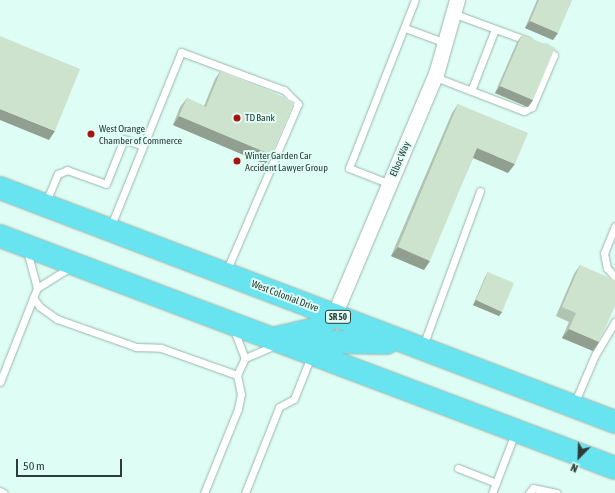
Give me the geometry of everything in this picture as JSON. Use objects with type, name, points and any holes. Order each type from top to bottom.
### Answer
[{"type":"highway","name":"West Colonial Drive","points":[[0,188],[615,422]]},
{"type":"highway","points":[[0,193],[24,197]]},
{"type":"highway","points":[[0,236],[78,263],[230,320],[615,468]]},
{"type":"highway","points":[[280,340],[319,328],[334,315]]},
{"type":"highway","points":[[312,352],[336,342],[357,340],[422,348]]},
{"type":"street","name":"Elboc Way","points":[[334,315],[435,77],[456,7]]},
{"type":"lane","points":[[390,184],[349,168],[415,0]]},
{"type":"lane","points":[[435,77],[524,111],[532,107],[554,55],[495,29],[456,7]]},
{"type":"lane","points":[[405,28],[446,43]]},
{"type":"lane","points":[[471,91],[495,29]]},
{"type":"lane","points":[[109,229],[181,52],[284,90],[298,104],[226,274]]},
{"type":"lane","points":[[45,204],[58,174],[67,170],[106,184],[124,139],[143,146]]},
{"type":"lane","points":[[422,348],[480,191]]},
{"type":"lane","points":[[615,226],[604,253],[607,268],[615,277]]},
{"type":"lane","points":[[25,244],[37,288]]},
{"type":"lane","points":[[0,382],[37,288],[78,263]]},
{"type":"lane","points":[[33,298],[40,308],[57,319],[136,347],[161,348],[237,375]]},
{"type":"lane","points":[[230,320],[245,358]]},
{"type":"lane","points":[[574,406],[595,355],[615,322]]},
{"type":"lane","points":[[207,492],[238,409],[241,394],[237,375],[245,358],[280,340]]},
{"type":"lane","points":[[245,493],[279,407],[294,399],[312,352]]},
{"type":"lane","points":[[492,493],[516,430]]},
{"type":"lane","points":[[458,468],[496,483]]},
{"type":"lane","points":[[529,493],[533,488],[556,493]]},
{"type":"lane","points":[[0,491],[4,493]]},
{"type":"building","points":[[539,0],[572,0],[558,33],[530,21]]},
{"type":"building","points":[[522,35],[555,48],[533,100],[500,86]]},
{"type":"building","points":[[0,36],[80,69],[55,131],[0,109]]},
{"type":"building","points":[[221,70],[295,102],[272,155],[179,116],[187,98],[206,107]]},
{"type":"building","points":[[458,104],[528,133],[515,164],[477,148],[430,261],[398,247]]},
{"type":"building","points":[[580,265],[615,280],[615,306],[599,342],[569,329],[576,313],[562,307]]},
{"type":"building","points":[[488,272],[514,283],[502,312],[476,300]]},
{"type":"place","name":"TD Bank","points":[[237,118]]},
{"type":"place","name":"West Orange Chamber of Commerce","points":[[91,134]]},
{"type":"place","name":"Winter Garden Car Accident Lawyer Group","points":[[237,161]]}]
